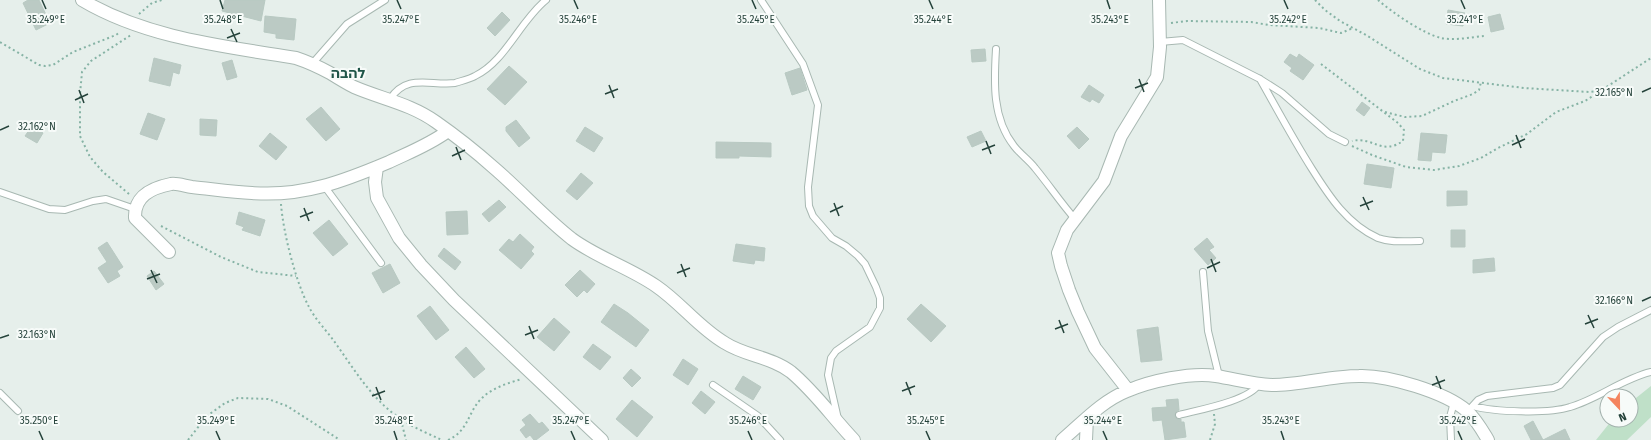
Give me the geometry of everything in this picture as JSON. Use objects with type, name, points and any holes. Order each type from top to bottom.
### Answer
[{"type":"street","points":[[82,0],[108,14],[176,36],[296,58],[312,64],[356,88],[390,99],[434,121],[492,166],[555,224],[588,250],[654,285],[679,303],[696,321],[724,343],[736,349],[770,361],[790,371],[820,401],[854,440]]},
{"type":"street","points":[[1128,390],[1094,348],[1078,312],[1061,266],[1058,253],[1066,230],[1104,181],[1121,136],[1157,76],[1160,42],[1159,0]]},
{"type":"street","points":[[168,252],[135,218],[137,205],[148,192],[173,184],[252,194],[280,195],[325,187],[377,167],[431,143],[448,131]]},
{"type":"street","points":[[377,167],[375,182],[377,198],[399,238],[421,265],[454,300],[602,440]]},
{"type":"street","points":[[1062,440],[1113,397],[1128,390],[1177,378],[1199,375],[1219,376],[1259,384],[1277,385],[1345,376],[1373,376],[1438,394],[1470,409],[1488,440]]},
{"type":"street","points":[[1086,440],[1087,418]]},
{"type":"lane","points":[[312,64],[347,24],[385,0]]},
{"type":"lane","points":[[390,99],[396,90],[413,83],[455,83],[475,76],[490,68],[523,26],[546,0]]},
{"type":"lane","points":[[761,0],[803,64],[818,105],[808,187],[809,206],[813,216],[832,238],[846,246],[862,260],[871,274],[880,298],[880,308],[870,327],[836,351],[831,358],[828,376],[839,424]]},
{"type":"lane","points":[[1160,42],[1183,40],[1260,78],[1282,93],[1329,134],[1345,142]]},
{"type":"lane","points":[[996,49],[994,85],[996,103],[1006,135],[1014,147],[1028,159],[1075,219]]},
{"type":"lane","points":[[1260,78],[1302,154],[1334,202],[1346,216],[1362,229],[1378,238],[1390,241],[1420,241]]},
{"type":"lane","points":[[325,187],[381,263]]},
{"type":"lane","points":[[0,192],[49,209],[65,210],[93,201],[106,199],[137,205]]},
{"type":"lane","points":[[1204,272],[1208,331],[1219,376]]},
{"type":"lane","points":[[1470,409],[1478,400],[1486,396],[1553,388],[1560,385],[1603,338],[1618,327],[1651,310]]},
{"type":"lane","points":[[1470,409],[1556,410],[1570,407],[1624,382],[1651,372]]},
{"type":"lane","points":[[1179,415],[1241,398],[1256,390],[1259,384]]},
{"type":"lane","points":[[714,385],[758,416],[780,440]]},
{"type":"lane","points":[[0,393],[18,411]]},
{"type":"lane","points":[[1451,440],[1450,417],[1454,402]]},
{"type":"path","points":[[0,42],[40,64],[45,66],[53,65],[73,52],[116,35],[152,3],[162,0]]},
{"type":"path","points":[[1315,0],[1325,10],[1340,21],[1420,69],[1444,78],[1563,91],[1589,92],[1601,90]]},
{"type":"path","points":[[1378,0],[1399,16],[1430,34],[1442,38],[1457,39],[1484,36]]},
{"type":"path","points":[[1159,25],[1187,21],[1251,22],[1269,25],[1319,28],[1341,33],[1353,28]]},
{"type":"path","points":[[137,205],[103,172],[90,157],[80,136],[80,94],[82,72],[91,61],[144,26]]},
{"type":"path","points":[[1345,142],[1372,155],[1406,167],[1434,170],[1459,166],[1481,158],[1527,134],[1556,112],[1585,100],[1651,58]]},
{"type":"path","points":[[1321,64],[1404,130],[1403,141],[1389,148],[1356,140],[1345,142]]},
{"type":"path","points":[[1383,112],[1405,117],[1422,116],[1454,101],[1474,94],[1479,90],[1482,82]]},
{"type":"path","points":[[280,195],[286,233],[296,276],[309,307],[358,378],[380,401],[401,419],[442,440]]},
{"type":"path","points":[[159,225],[221,257],[258,272],[296,276]]},
{"type":"path","points":[[448,440],[456,436],[466,425],[471,413],[481,399],[504,384],[535,376]]},
{"type":"path","points":[[188,440],[207,416],[225,403],[238,398],[268,399],[288,406],[340,440]]},
{"type":"path","points":[[1210,440],[1215,424],[1213,406]]},
{"type":"path","points":[[401,419],[406,440]]},
{"type":"green space","points":[[1651,386],[1651,417],[1627,440],[1596,440],[1606,428],[1639,428],[1639,396]]},
{"type":"building","points":[[28,0],[39,0],[50,23],[36,30],[23,3]]},
{"type":"building","points":[[225,0],[265,0],[261,21],[222,11]]},
{"type":"building","points":[[1448,10],[1465,13],[1463,26],[1446,24]]},
{"type":"building","points":[[502,12],[510,20],[495,36],[487,28]]},
{"type":"building","points":[[1500,14],[1504,29],[1491,32],[1488,17]]},
{"type":"building","points":[[265,16],[296,19],[294,40],[276,38],[276,34],[264,32]]},
{"type":"building","points":[[985,49],[986,61],[972,62],[971,50]]},
{"type":"building","points":[[1290,54],[1297,58],[1299,54],[1314,65],[1303,80],[1290,71],[1292,68],[1284,62]]},
{"type":"building","points":[[154,58],[181,65],[179,74],[173,72],[170,86],[149,81]]},
{"type":"building","points":[[232,60],[237,77],[227,80],[222,63]]},
{"type":"building","points":[[509,66],[527,82],[505,105],[487,89]]},
{"type":"building","points":[[800,68],[807,90],[792,95],[785,73]]},
{"type":"building","points":[[1089,85],[1104,95],[1099,103],[1092,99],[1090,102],[1081,97]]},
{"type":"building","points":[[1362,102],[1370,108],[1364,116],[1356,110]]},
{"type":"building","points":[[321,107],[340,129],[326,141],[306,119]]},
{"type":"building","points":[[148,113],[165,119],[157,140],[140,134]]},
{"type":"building","points":[[200,119],[217,120],[216,136],[200,135]]},
{"type":"building","points":[[516,120],[530,138],[519,147],[506,131],[506,127]]},
{"type":"building","points":[[32,126],[43,133],[37,143],[25,136]]},
{"type":"building","points":[[585,127],[603,138],[594,152],[576,141]]},
{"type":"building","points":[[1077,127],[1089,139],[1079,149],[1067,136]]},
{"type":"building","points":[[981,131],[986,141],[972,147],[967,137]]},
{"type":"building","points":[[270,133],[287,147],[276,160],[259,146]]},
{"type":"building","points":[[1421,133],[1447,135],[1445,153],[1432,152],[1431,161],[1418,160]]},
{"type":"building","points":[[716,142],[771,143],[771,157],[739,156],[739,158],[716,158]]},
{"type":"building","points":[[1367,164],[1394,168],[1391,188],[1364,184]]},
{"type":"building","points":[[581,173],[593,183],[577,200],[566,191]]},
{"type":"building","points":[[1447,191],[1467,191],[1467,205],[1447,206]]},
{"type":"building","points":[[499,200],[506,207],[489,222],[482,214]]},
{"type":"building","points":[[467,211],[468,234],[447,235],[446,212]]},
{"type":"building","points":[[239,212],[265,220],[260,236],[242,230],[244,227],[236,224]]},
{"type":"building","points":[[329,220],[348,244],[333,256],[313,233]]},
{"type":"building","points":[[1451,230],[1465,230],[1465,247],[1451,247]]},
{"type":"building","points":[[520,234],[534,247],[531,251],[534,254],[521,269],[499,250],[509,239],[513,242]]},
{"type":"building","points":[[1207,238],[1214,247],[1209,250],[1216,258],[1208,265],[1194,249]]},
{"type":"building","points":[[107,242],[123,267],[117,271],[120,276],[108,283],[98,268],[107,262],[98,248]]},
{"type":"building","points":[[736,244],[765,248],[764,261],[755,260],[754,264],[733,261]]},
{"type":"building","points":[[444,248],[461,262],[455,270],[438,256]]},
{"type":"building","points":[[1494,258],[1495,271],[1473,273],[1473,260]]},
{"type":"building","points":[[390,264],[400,283],[383,293],[372,273]]},
{"type":"building","points":[[580,270],[595,284],[587,293],[584,290],[577,297],[565,285]]},
{"type":"building","points":[[154,271],[164,284],[156,290],[147,276]]},
{"type":"building","points":[[614,304],[649,330],[636,347],[601,322]]},
{"type":"building","points":[[921,304],[946,326],[931,342],[907,319]]},
{"type":"building","points":[[430,306],[449,330],[436,340],[417,316]]},
{"type":"building","points":[[554,318],[570,332],[554,351],[537,337]]},
{"type":"building","points":[[1158,327],[1162,360],[1141,362],[1137,330]]},
{"type":"building","points":[[593,344],[611,357],[600,370],[583,357]]},
{"type":"building","points":[[466,347],[485,369],[474,378],[455,357]]},
{"type":"building","points":[[683,359],[698,369],[688,385],[673,375]]},
{"type":"building","points":[[631,369],[641,378],[632,387],[623,378]]},
{"type":"building","points":[[743,376],[761,387],[753,400],[735,389]]},
{"type":"building","points":[[701,391],[715,402],[705,414],[692,403]]},
{"type":"building","points":[[1178,399],[1179,410],[1176,412],[1175,416],[1177,419],[1181,419],[1181,422],[1184,422],[1186,437],[1165,440],[1162,420],[1153,421],[1152,408],[1167,407],[1166,400]]},
{"type":"building","points":[[632,400],[653,417],[637,437],[616,419]]},
{"type":"building","points":[[530,414],[539,424],[542,422],[549,430],[536,440],[534,440],[530,435],[526,438],[520,430],[526,425],[522,420]]},
{"type":"building","points":[[1533,421],[1543,440],[1531,440],[1524,426]]},
{"type":"building","points":[[1565,429],[1570,440],[1543,440]]},
{"type":"district","name":"להבה","points":[[348,73]]}]
